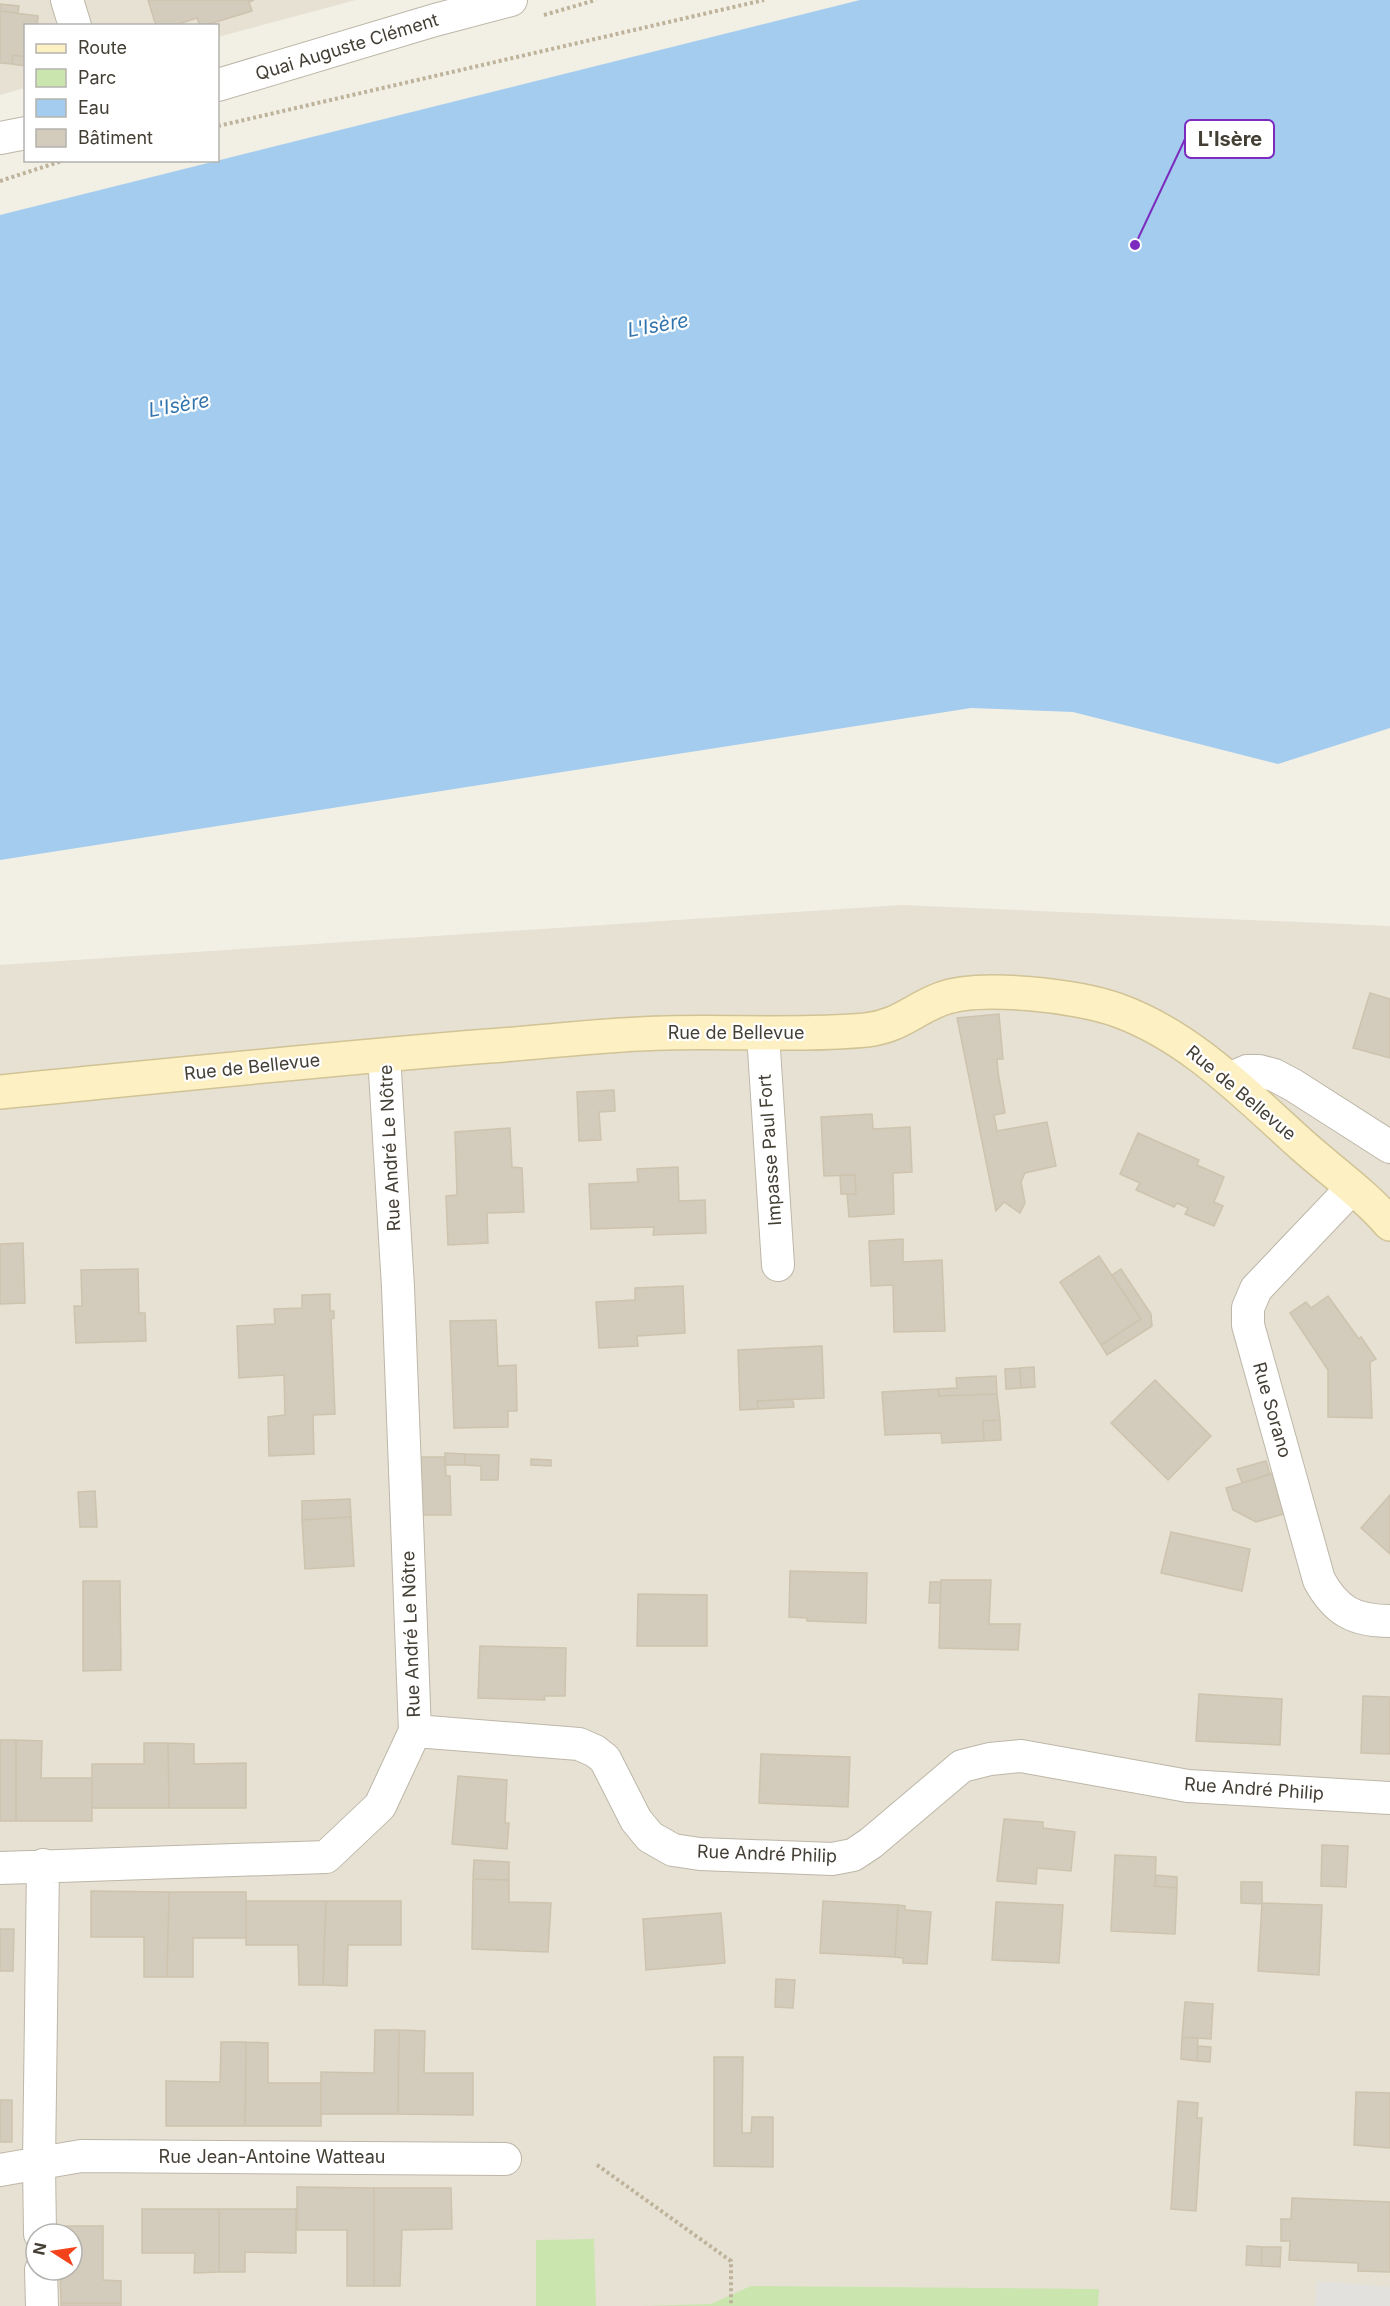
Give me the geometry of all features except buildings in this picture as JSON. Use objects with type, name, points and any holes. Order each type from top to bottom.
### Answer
[{"type":"street","points":[[67,0],[74,24]]},
{"type":"street","name":"Quai Auguste Clément","points":[[219,85],[437,10],[511,0]]},
{"type":"street","points":[[0,138],[24,133]]},
{"type":"street","name":"Rue de Bellevue","points":[[0,1092],[384,1054],[665,1033],[763,1034],[869,1029],[896,1023],[944,997],[980,993],[1020,994],[1067,999],[1115,1009],[1152,1025],[1184,1044],[1229,1079],[1390,1224]]},
{"type":"street","name":"Impasse Paul Fort","points":[[763,1034],[778,1265]]},
{"type":"street","name":"Rue André Le Nôtre","points":[[0,1868],[44,1864],[326,1857],[380,1806],[414,1731],[398,1287],[384,1054]]},
{"type":"street","points":[[1229,1079],[1247,1071],[1274,1075],[1390,1147]]},
{"type":"street","name":"Rue Sorano","points":[[1352,1188],[1256,1289],[1248,1308],[1248,1325],[1319,1580],[1329,1599],[1346,1612],[1369,1621],[1390,1621]]},
{"type":"street","name":"Rue André Philip","points":[[414,1731],[579,1744],[605,1759],[636,1820],[650,1837],[673,1850],[700,1854],[832,1859],[853,1855],[871,1843],[962,1766],[990,1759],[1021,1756],[1188,1786],[1390,1798]]},
{"type":"street","points":[[40,2222],[44,1864]]},
{"type":"street","name":"Rue Jean-Antoine Watteau","points":[[0,2170],[81,2156],[505,2159]]},
{"type":"street","points":[[41,2282],[42,2306]]},
{"type":"path","points":[[219,126],[764,0]]},
{"type":"path","points":[[597,2165],[731,2261],[731,2306]]},
{"type":"shaded area","points":[[0,0],[356,0],[219,37],[219,24],[24,24],[24,88],[0,95]]},
{"type":"shaded area","points":[[902,905],[1390,926],[1390,2306],[0,2306],[0,965]]},
{"type":"shaded area","points":[[1317,2281],[1390,2287],[1390,2306],[1315,2306]]},
{"type":"green space","points":[[594,2239],[596,2306],[536,2306],[536,2240]]},
{"type":"green space","points":[[751,2286],[1099,2289],[1098,2306],[642,2306],[711,2304]]},
{"type":"water","points":[[860,0],[1390,0],[1390,728],[1278,764],[1073,712],[971,708],[0,860],[0,215]]},
{"type":"place","name":"L'Isère","points":[[1135,245]]}]
